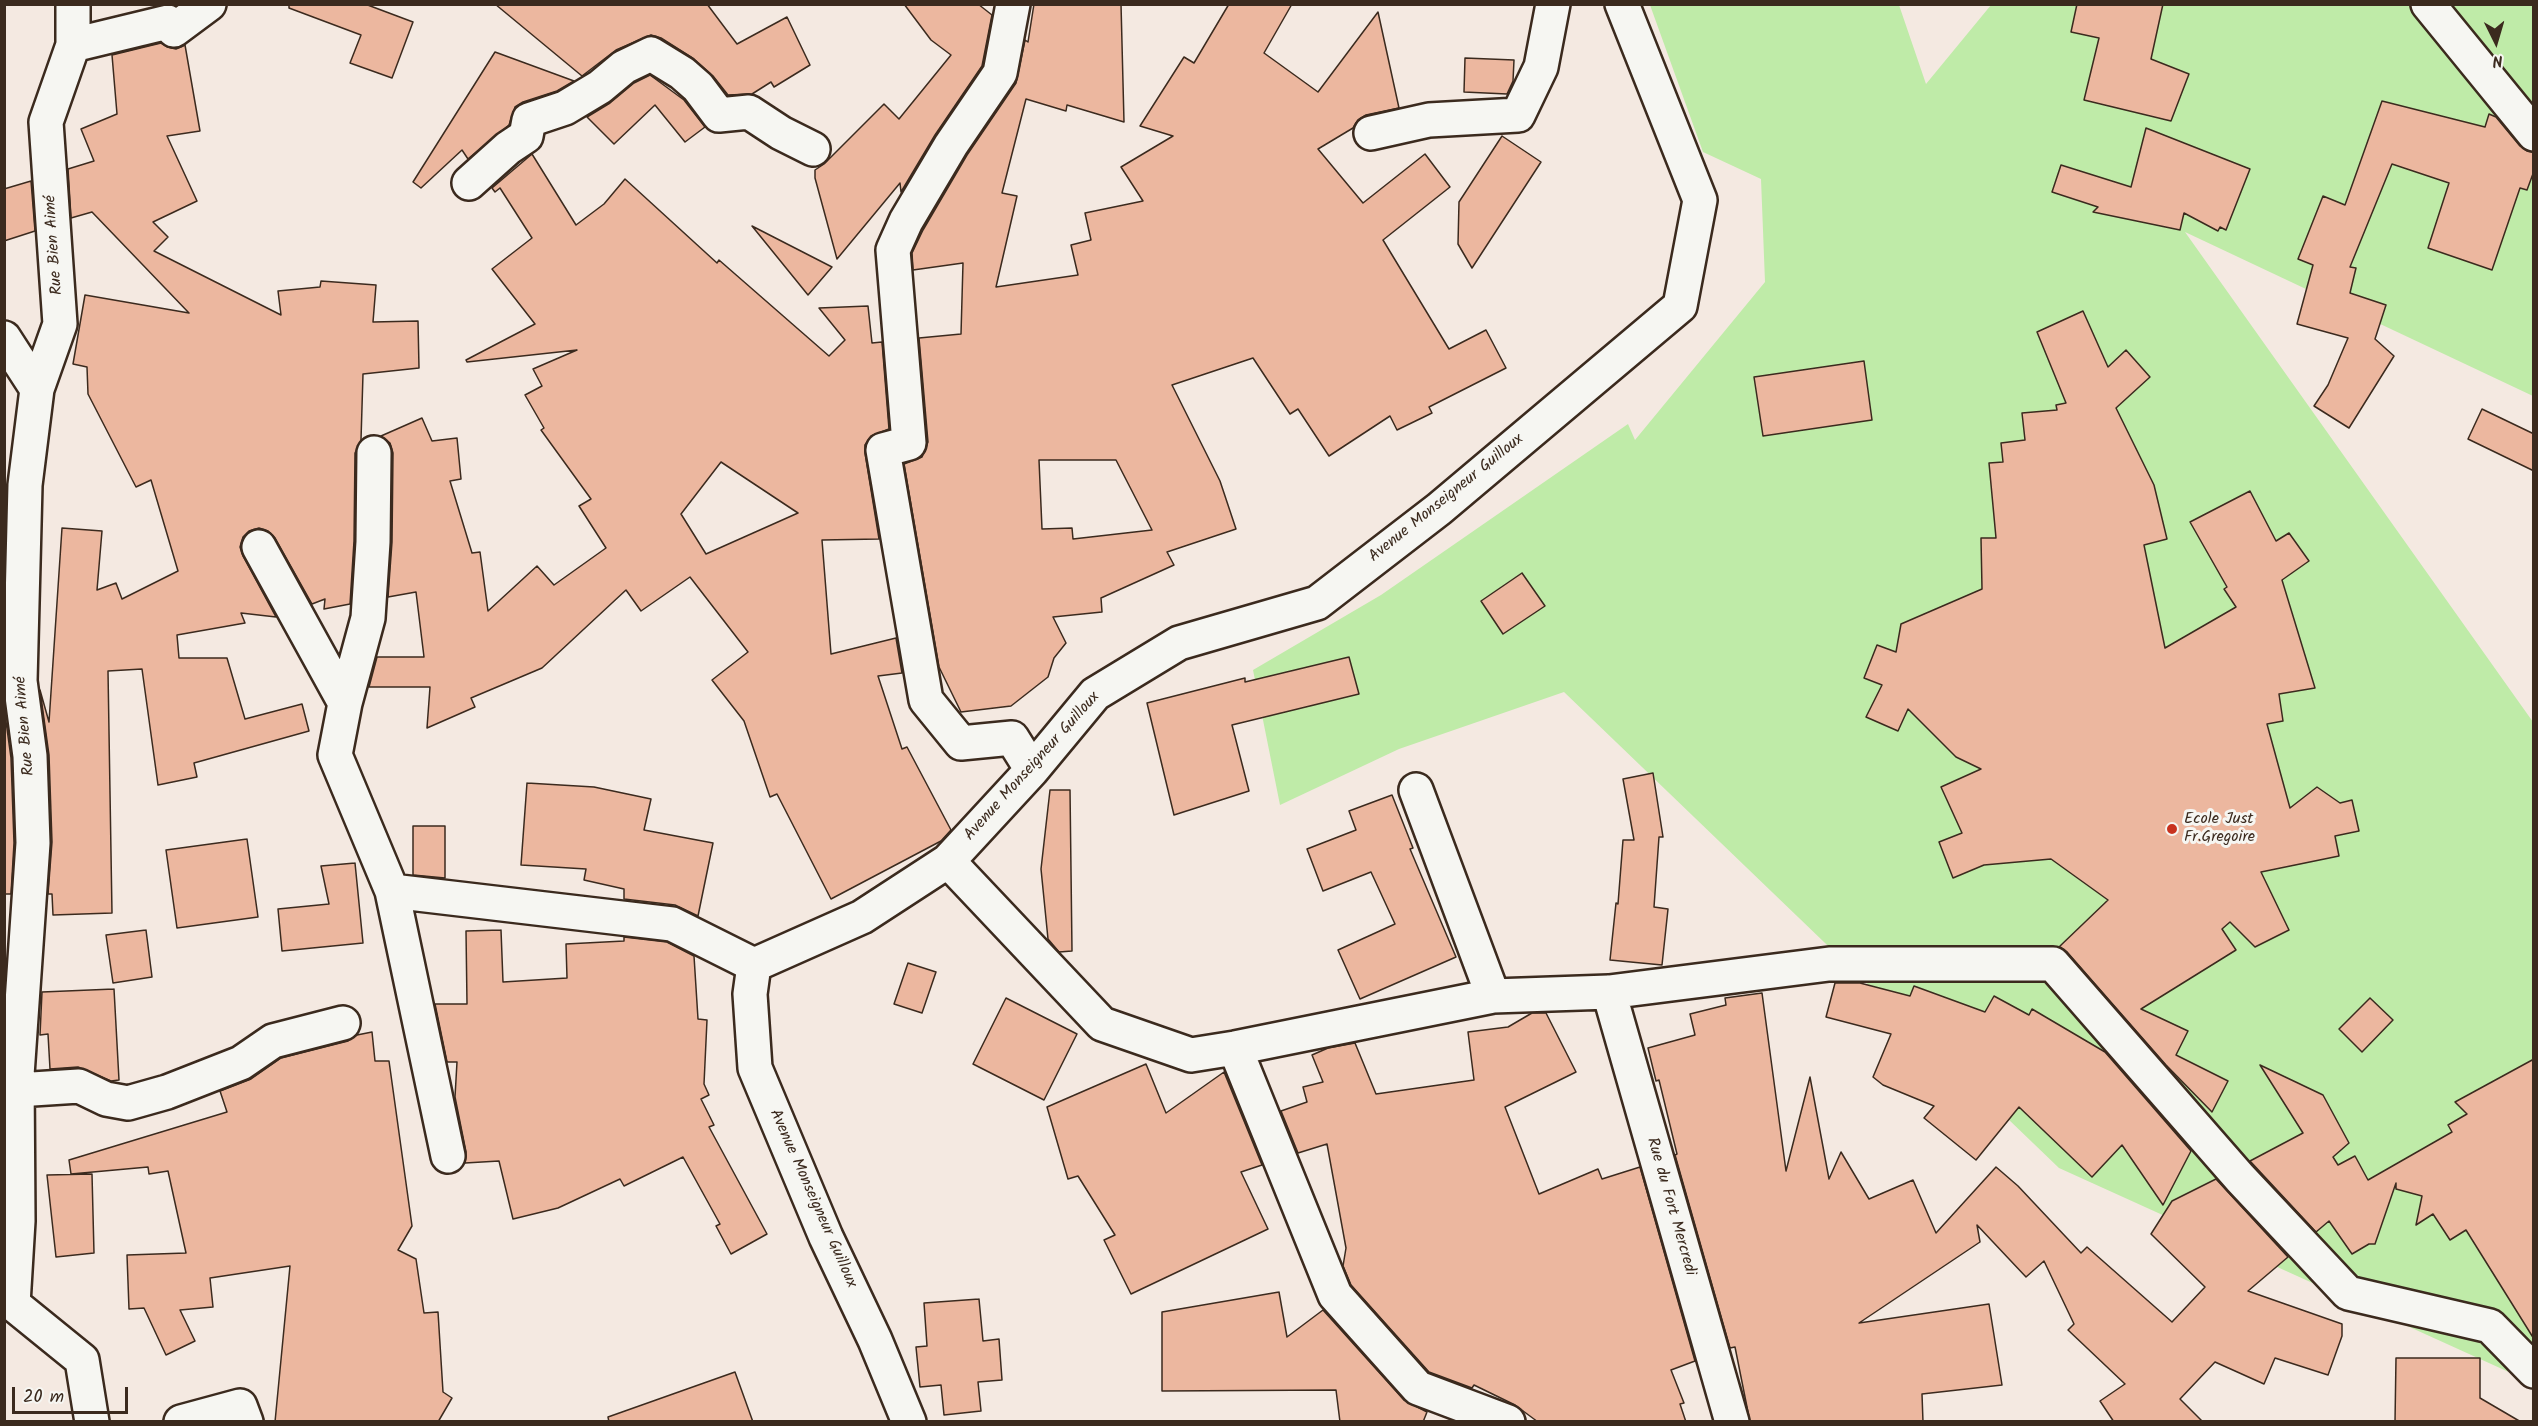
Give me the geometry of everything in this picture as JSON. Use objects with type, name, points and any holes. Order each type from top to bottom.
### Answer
[{"type":"street","name":"Rue Bien Aimé","points":[[73,4],[73,45],[46,122],[60,324],[37,389],[26,485],[20,681],[30,756],[19,842],[15,948],[18,1221],[12,1304],[82,1360],[92,1422]]},
{"type":"street","points":[[73,45],[168,22],[174,30],[209,4]]},
{"type":"street","points":[[1013,4],[1000,73],[951,145],[906,221],[893,250],[909,443],[883,450],[926,700],[961,743],[1012,738],[1032,770]]},
{"type":"street","points":[[1371,133],[1429,120],[1518,115],[1541,67],[1553,4]]},
{"type":"street","name":"Avenue Monseigneur Guilloux","points":[[909,1422],[875,1340],[826,1237],[756,1068],[750,994],[754,964],[862,916],[948,861],[1032,770],[1095,694],[1179,643],[1317,603],[1439,509],[1680,306],[1700,200],[1622,4]]},
{"type":"street","points":[[2428,4],[2534,134]]},
{"type":"street","points":[[469,183],[508,148],[526,136],[528,120],[566,108],[600,87],[624,67],[651,54],[682,73],[698,87],[719,115],[749,112],[781,134],[813,149]]},
{"type":"street","points":[[4,338],[37,389]]},
{"type":"street","points":[[374,453],[373,542],[368,618],[345,703],[335,755],[392,891],[448,1156]]},
{"type":"street","points":[[259,547],[345,703]]},
{"type":"street","points":[[1416,790],[1493,996]]},
{"type":"street","points":[[948,861],[1102,1024],[1191,1055],[1493,996],[1609,992],[1829,964],[2054,964],[2240,1178],[2348,1293],[2490,1326],[2534,1371]]},
{"type":"street","points":[[392,891],[672,924],[754,964]]},
{"type":"street","name":"Rue du Fort Mercredi","points":[[1609,992],[1732,1422]]},
{"type":"street","points":[[17,1090],[79,1086],[105,1099],[128,1103],[167,1092],[241,1063],[273,1041],[343,1023]]},
{"type":"street","points":[[1235,1048],[1335,1295],[1418,1388],[1508,1422]]},
{"type":"street","points":[[181,1422],[240,1407],[246,1422]]},
{"type":"green space","points":[[1650,5],[1899,5],[1926,84],[1991,5],[2533,5],[2533,396],[2185,232],[2533,722],[2533,1383],[2059,1168],[1564,692],[1399,749],[1280,805],[1253,670],[1381,595],[1628,424],[1635,440],[1765,282],[1761,179],[1703,152]]},
{"type":"building","points":[[289,4],[365,4],[413,22],[392,78],[350,63],[361,35],[289,8]]},
{"type":"building","points":[[495,4],[707,4],[737,44],[787,17],[810,65],[774,87],[771,82],[752,94],[728,95],[713,76],[694,59],[661,38],[651,35],[616,50],[582,76]]},
{"type":"building","points":[[904,4],[978,4],[992,15],[982,66],[935,135],[901,192],[900,183],[837,259],[815,178],[815,170],[824,164],[884,104],[899,119],[951,55],[931,40]]},
{"type":"building","points":[[1034,4],[1121,4],[1124,122],[1067,105],[1066,111],[1026,99],[1002,193],[1017,196],[996,287],[1078,275],[1071,245],[1091,240],[1085,213],[1143,201],[1121,167],[1173,136],[1140,126],[1184,57],[1194,63],[1229,4],[1292,4],[1264,53],[1318,92],[1378,12],[1399,108],[1366,115],[1358,120],[1353,128],[1318,149],[1363,203],[1425,154],[1450,187],[1383,240],[1449,349],[1486,330],[1506,368],[1429,407],[1432,413],[1397,430],[1390,416],[1329,456],[1298,409],[1290,414],[1253,358],[1172,385],[1220,481],[1236,529],[1167,552],[1174,565],[1101,598],[1102,612],[1053,617],[1066,643],[1054,658],[1048,677],[1011,706],[961,712],[939,667],[904,464],[922,457],[928,442],[919,338],[961,334],[963,263],[913,270],[912,253],[967,155],[1016,83],[1025,40],[1028,42]],"holes":[[[1039,460],[1116,460],[1152,530],[1073,539],[1072,528],[1042,529]]]},
{"type":"building","points":[[2077,4],[2163,4],[2151,59],[2189,74],[2171,121],[2084,100],[2099,38],[2071,32]]},
{"type":"building","points":[[161,43],[176,49],[185,45],[200,131],[167,136],[197,201],[153,222],[168,237],[154,251],[281,315],[278,291],[320,287],[321,281],[376,285],[373,322],[418,321],[419,368],[363,374],[361,440],[355,453],[354,541],[350,604],[324,609],[325,599],[312,604],[275,538],[268,531],[259,528],[249,531],[243,537],[240,547],[276,617],[241,613],[245,623],[177,635],[179,658],[227,658],[245,719],[302,704],[309,731],[194,763],[197,777],[158,785],[142,669],[108,671],[112,913],[53,915],[52,894],[48,894],[52,842],[49,755],[40,690],[49,722],[62,528],[102,531],[97,590],[116,583],[122,599],[178,571],[151,480],[136,487],[88,394],[87,367],[73,364],[85,295],[189,313],[92,212],[71,218],[68,169],[94,161],[81,129],[117,114],[112,55]]},
{"type":"building","points":[[495,52],[574,81],[557,91],[523,102],[515,107],[509,125],[468,159],[462,150],[421,188],[413,182]]},
{"type":"building","points":[[1465,58],[1514,60],[1513,81],[1507,94],[1464,92]]},
{"type":"building","points":[[650,75],[684,100],[705,127],[685,142],[655,105],[614,144],[587,117],[610,103],[634,83]]},
{"type":"building","points":[[2382,101],[2485,127],[2489,114],[2496,117],[2520,146],[2527,151],[2534,152],[2534,171],[2527,190],[2520,188],[2492,270],[2428,248],[2449,183],[2392,164],[2350,267],[2356,268],[2350,293],[2386,305],[2375,339],[2394,356],[2349,428],[2314,406],[2328,385],[2348,338],[2297,324],[2313,265],[2298,259],[2323,196],[2345,205]]},
{"type":"building","points":[[2146,128],[2250,169],[2226,230],[2220,227],[2218,231],[2184,213],[2180,230],[2093,212],[2098,207],[2052,192],[2061,165],[2131,187]]},
{"type":"building","points":[[1502,136],[1541,162],[1472,268],[1458,244],[1459,202]]},
{"type":"building","points":[[532,154],[576,225],[604,204],[625,179],[717,263],[719,260],[829,356],[845,340],[819,308],[868,306],[872,343],[882,342],[889,429],[871,436],[865,445],[879,539],[822,540],[831,654],[896,638],[902,673],[878,676],[902,749],[907,747],[951,830],[941,841],[831,899],[777,794],[770,797],[744,721],[712,680],[748,652],[690,577],[641,611],[626,590],[542,668],[471,698],[475,707],[427,728],[430,687],[369,687],[377,657],[424,657],[416,592],[388,597],[392,542],[393,453],[390,443],[381,436],[422,418],[432,441],[457,438],[461,479],[450,481],[472,553],[480,552],[488,611],[537,566],[554,585],[606,548],[579,506],[591,499],[541,430],[544,428],[525,395],[542,386],[533,369],[577,350],[467,362],[466,360],[535,324],[492,269],[532,238],[500,188],[495,192],[492,188]],"holes":[[[721,462],[798,513],[706,554],[681,514]]]},
{"type":"building","points":[[31,181],[35,231],[4,241],[4,189]]},
{"type":"building","points":[[752,226],[832,267],[808,295]]},
{"type":"building","points":[[2083,311],[2108,367],[2126,350],[2150,377],[2116,408],[2154,485],[2167,539],[2144,545],[2165,648],[2236,607],[2224,589],[2227,587],[2190,522],[2250,491],[2276,541],[2289,533],[2309,561],[2282,580],[2315,688],[2279,694],[2283,721],[2267,724],[2290,808],[2317,787],[2340,803],[2352,800],[2359,831],[2335,836],[2339,856],[2261,872],[2289,930],[2255,947],[2230,922],[2222,929],[2236,950],[2141,1009],[2188,1031],[2176,1055],[2228,1081],[2212,1112],[2166,1065],[2067,952],[2059,947],[2108,900],[2051,859],[1984,865],[1953,878],[1939,842],[1962,833],[1941,787],[1981,769],[1956,757],[1908,709],[1898,731],[1866,717],[1882,685],[1864,678],[1877,645],[1896,652],[1901,624],[1982,589],[1981,538],[1996,538],[1989,463],[2003,462],[2001,443],[2025,440],[2022,413],[2057,410],[2056,405],[2066,403],[2037,332]]},
{"type":"building","points":[[1864,361],[1872,420],[1763,436],[1754,377]]},
{"type":"building","points":[[2482,409],[2534,434],[2534,471],[2468,439]]},
{"type":"building","points":[[1522,573],[1545,606],[1503,634],[1481,601]]},
{"type":"building","points":[[1349,657],[1359,694],[1232,725],[1249,791],[1174,815],[1147,703],[1245,678],[1245,682]]},
{"type":"building","points":[[4,707],[11,758],[14,843],[11,894],[4,894]]},
{"type":"building","points":[[1653,773],[1663,837],[1659,837],[1654,907],[1668,909],[1662,965],[1610,960],[1616,903],[1618,904],[1623,840],[1634,840],[1623,779]]},
{"type":"building","points":[[527,783],[594,787],[651,799],[644,830],[713,843],[698,916],[675,905],[624,899],[624,889],[584,880],[586,869],[521,865]]},
{"type":"building","points":[[1050,790],[1070,790],[1072,951],[1059,952],[1048,939],[1041,869]]},
{"type":"building","points":[[1392,795],[1413,848],[1410,849],[1456,957],[1360,999],[1338,950],[1395,924],[1371,872],[1323,891],[1307,849],[1356,830],[1349,811]]},
{"type":"building","points":[[413,826],[445,826],[445,878],[413,875]]},
{"type":"building","points":[[247,839],[258,917],[177,928],[166,850]]},
{"type":"building","points":[[355,863],[363,943],[282,951],[278,909],[329,904],[321,866]]},
{"type":"building","points":[[146,930],[152,977],[113,983],[106,935]]},
{"type":"building","points":[[501,930],[503,982],[567,978],[566,944],[624,941],[624,937],[667,942],[694,956],[698,1019],[707,1020],[704,1084],[709,1095],[701,1099],[714,1125],[709,1127],[767,1234],[731,1254],[716,1226],[720,1224],[683,1157],[624,1186],[620,1179],[558,1208],[513,1219],[499,1161],[465,1163],[466,1152],[455,1097],[457,1062],[447,1062],[435,1004],[467,1004],[466,931]]},
{"type":"building","points":[[908,963],[936,972],[922,1013],[894,1004]]},
{"type":"building","points":[[1835,983],[1860,983],[1910,996],[1914,986],[1985,1012],[1994,996],[2029,1015],[2032,1009],[2105,1052],[2191,1151],[2163,1205],[2122,1145],[2092,1177],[2019,1107],[1976,1160],[1924,1118],[1934,1106],[1883,1085],[1873,1077],[1891,1034],[1826,1017]]},
{"type":"building","points":[[114,989],[119,1080],[111,1081],[78,1067],[50,1069],[48,1034],[40,1035],[42,992]]},
{"type":"building","points":[[1762,993],[1786,1171],[1810,1077],[1829,1179],[1841,1152],[1869,1199],[1913,1180],[1936,1233],[1996,1167],[2018,1186],[2081,1253],[2087,1247],[2172,1322],[2205,1287],[2151,1234],[2172,1201],[2216,1179],[2288,1257],[2248,1291],[2342,1324],[2342,1336],[2328,1375],[2275,1358],[2264,1384],[2215,1362],[2180,1399],[2203,1422],[2114,1422],[2100,1401],[2125,1384],[2068,1330],[2074,1324],[2044,1261],[2026,1277],[1977,1225],[1980,1242],[1859,1323],[1989,1304],[2002,1385],[1922,1394],[1923,1422],[1750,1422],[1735,1347],[1730,1348],[1675,1155],[1677,1154],[1659,1080],[1656,1081],[1648,1048],[1695,1035],[1690,1014],[1726,1005],[1725,998]]},
{"type":"building","points":[[1006,998],[1077,1034],[1044,1100],[973,1064]]},
{"type":"building","points":[[2370,998],[2393,1020],[2362,1052],[2339,1029]]},
{"type":"building","points":[[1532,1013],[1546,1013],[1576,1072],[1505,1107],[1539,1194],[1598,1169],[1602,1179],[1640,1167],[1695,1361],[1671,1370],[1684,1403],[1680,1404],[1686,1422],[1538,1422],[1515,1405],[1474,1385],[1472,1388],[1429,1372],[1351,1285],[1343,1266],[1346,1248],[1327,1144],[1298,1153],[1281,1111],[1307,1102],[1303,1087],[1323,1082],[1312,1055],[1328,1048],[1355,1043],[1376,1094],[1474,1080],[1468,1032],[1508,1027]]},
{"type":"building","points":[[372,1032],[375,1061],[389,1061],[412,1226],[398,1250],[416,1259],[424,1313],[438,1312],[443,1392],[452,1398],[438,1422],[275,1422],[290,1266],[210,1278],[213,1307],[180,1310],[195,1341],[166,1355],[144,1308],[129,1309],[127,1255],[186,1253],[168,1171],[149,1174],[148,1167],[71,1174],[69,1160],[227,1112],[220,1091],[251,1079],[281,1058],[348,1041],[357,1035]]},
{"type":"building","points":[[2534,1059],[2534,1339],[2466,1230],[2450,1240],[2433,1214],[2416,1225],[2422,1196],[2396,1189],[2396,1183],[2375,1244],[2369,1244],[2352,1254],[2329,1221],[2316,1232],[2250,1161],[2303,1133],[2260,1065],[2323,1095],[2349,1143],[2333,1157],[2338,1165],[2355,1156],[2368,1180],[2452,1132],[2448,1125],[2467,1114],[2455,1102]]},
{"type":"building","points":[[1146,1064],[1166,1113],[1224,1072],[1262,1165],[1241,1172],[1268,1229],[1131,1294],[1104,1240],[1115,1235],[1078,1176],[1068,1179],[1047,1107]]},
{"type":"building","points":[[92,1174],[94,1253],[56,1257],[47,1175]]},
{"type":"building","points":[[1279,1292],[1287,1337],[1323,1310],[1404,1400],[1427,1412],[1423,1422],[1340,1422],[1336,1390],[1162,1391],[1162,1312]]},
{"type":"building","points":[[979,1299],[983,1341],[999,1339],[1002,1380],[978,1382],[981,1411],[944,1415],[941,1385],[920,1387],[916,1347],[927,1346],[924,1303]]},
{"type":"building","points":[[2396,1358],[2480,1358],[2480,1398],[2521,1422],[2395,1422]]},
{"type":"building","points":[[735,1372],[753,1422],[609,1422],[608,1417]]},
{"type":"place","name":"Ecole Just Fr.Gregoire","points":[[2172,829]]}]
